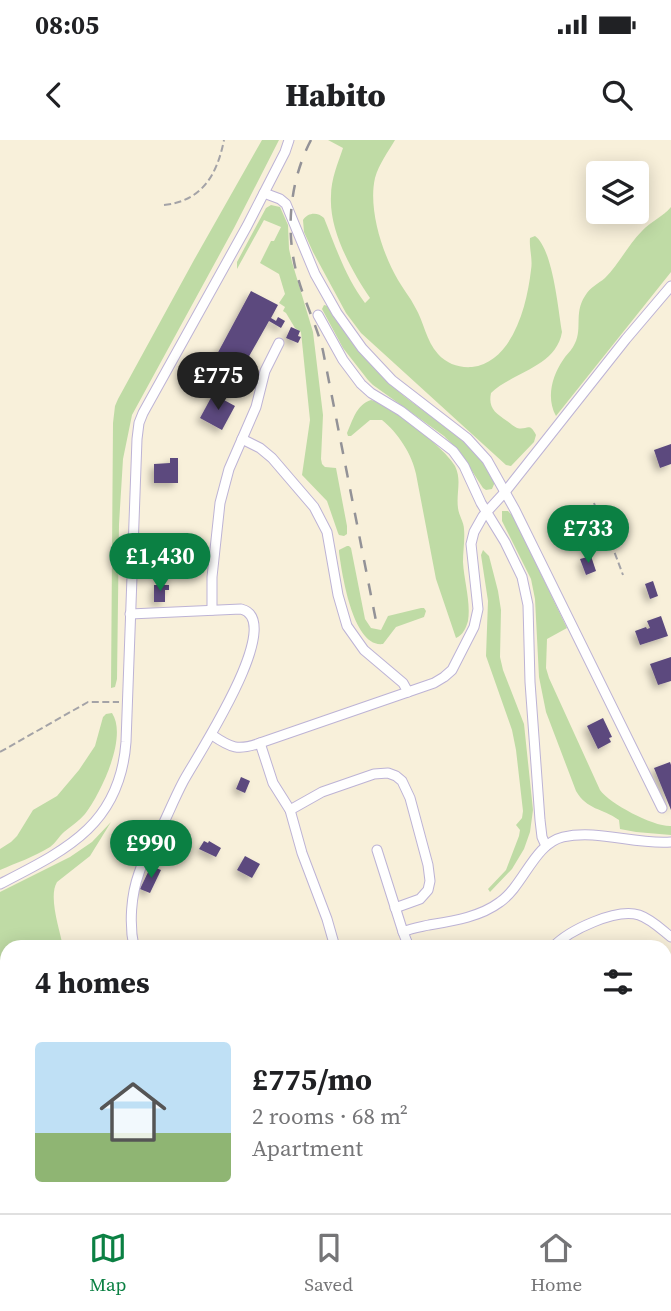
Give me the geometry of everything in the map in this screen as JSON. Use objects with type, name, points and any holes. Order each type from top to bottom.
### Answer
[{"type":"lane","points":[[0,884],[64,850],[85,832],[103,812],[122,773],[139,423],[264,193],[289,140]]},
{"type":"lane","points":[[264,193],[286,204],[319,282],[362,348],[392,380],[460,432],[487,460],[662,808]]},
{"type":"lane","points":[[212,735],[225,744],[243,748],[408,692],[449,674],[474,627],[478,609],[471,544],[474,532],[486,512],[671,286]]},
{"type":"lane","points":[[318,315],[343,360],[361,384],[453,451],[464,466],[522,577],[527,594],[540,820],[546,846]]},
{"type":"lane","points":[[212,610],[213,565],[220,503],[229,469],[256,407],[265,371],[279,344]]},
{"type":"lane","points":[[242,439],[272,458],[314,507],[327,531],[338,595],[347,626],[364,650],[403,683],[408,692]]},
{"type":"lane","points":[[130,614],[241,609],[248,611],[254,619],[253,642],[245,666],[212,735],[184,781],[139,872],[132,917],[133,940]]},
{"type":"lane","points":[[260,743],[273,783],[289,810],[333,940]]},
{"type":"lane","points":[[289,810],[322,792],[373,774],[388,773],[402,780],[410,799],[430,881],[428,890],[420,899],[395,908]]},
{"type":"lane","points":[[403,932],[415,927],[471,916],[498,904],[511,893],[546,846],[557,839],[579,835],[671,842]]},
{"type":"lane","points":[[377,850],[406,940]]},
{"type":"lane","points":[[561,940],[579,928],[631,914],[647,919],[671,937]]},
{"type":"path","points":[[164,205],[183,202],[201,190],[212,175],[224,140]]},
{"type":"path","points":[[594,503],[606,535]]},
{"type":"path","points":[[611,543],[623,575]]},
{"type":"path","points":[[0,752],[88,702],[127,702]]},
{"type":"shaded area","points":[[0,140],[671,140],[671,940],[0,940]]},
{"type":"green space","points":[[262,140],[279,140],[132,415],[123,459],[119,524],[117,679],[115,687],[111,688],[115,406]]},
{"type":"green space","points":[[328,140],[395,140],[375,178],[373,203],[378,230],[392,269],[418,313],[431,343],[438,354],[449,363],[472,367],[486,363],[498,355],[508,343],[526,299],[531,266],[530,238],[535,236],[541,243],[554,280],[562,332],[558,344],[543,361],[491,393],[491,403],[496,413],[517,428],[530,427],[536,435],[534,442],[511,466],[506,465],[361,333],[346,313],[304,232],[303,220],[308,215],[316,214],[324,218],[347,273],[365,303],[370,298],[337,236],[331,209],[332,183],[343,148]]},
{"type":"green space","points":[[271,205],[280,207],[288,225],[292,262],[313,332],[323,415],[321,459],[325,467],[336,468],[347,526],[347,534],[344,536],[338,533],[327,501],[302,475],[310,420],[301,332],[283,311],[285,307],[279,303],[285,294],[279,274],[260,263],[281,227],[264,220],[237,269],[237,262],[266,208]]},
{"type":"green space","points":[[671,207],[671,272],[556,416],[551,402],[553,380],[576,341],[581,303],[592,288],[610,273],[642,231]]},
{"type":"green space","points":[[324,305],[328,306],[377,371],[407,399],[472,449],[495,482],[492,489],[483,488],[459,451],[444,436],[368,380],[343,348],[322,309]]},
{"type":"green space","points":[[371,400],[390,409],[416,428],[450,458],[457,471],[458,508],[464,529],[463,562],[469,614],[465,629],[456,638],[436,579],[416,474],[408,452],[382,420],[370,420],[348,436],[356,414],[362,405]]},
{"type":"green space","points":[[502,511],[508,511],[513,516],[567,628],[547,639],[546,668],[600,790],[633,814],[654,823],[671,826],[671,835],[620,829],[619,820],[585,802],[576,791],[546,712],[539,677],[535,599],[531,579],[502,521]]},
{"type":"green space","points":[[347,546],[351,548],[365,619],[371,628],[381,630],[388,616],[421,608],[426,611],[424,617],[396,627],[383,644],[373,642],[364,634],[351,608],[343,576],[339,550]]},
{"type":"green space","points":[[483,550],[489,556],[498,591],[501,610],[500,657],[503,670],[524,724],[533,810],[524,849],[512,869],[490,892],[488,889],[506,870],[519,836],[520,830],[516,825],[522,818],[523,811],[512,730],[486,656],[488,601],[481,555]]},
{"type":"green space","points":[[112,713],[116,723],[115,750],[105,779],[85,814],[50,847],[0,870],[0,849],[17,836],[33,810],[57,796],[79,770],[95,746],[103,717]]},
{"type":"green space","points":[[111,822],[90,856],[57,882],[54,905],[61,940],[0,940],[0,892],[70,857],[92,842]]},
{"type":"building","points":[[251,291],[278,305],[271,318],[276,321],[278,317],[285,321],[281,328],[269,321],[226,397],[201,384]]},
{"type":"building","points":[[291,327],[300,331],[298,343],[286,338]]},
{"type":"building","points":[[213,394],[235,406],[222,430],[200,418]]},
{"type":"building","points":[[671,444],[671,464],[660,468],[654,450]]},
{"type":"building","points":[[170,458],[178,458],[178,483],[154,483],[154,464],[170,463]]},
{"type":"building","points":[[591,556],[596,571],[586,575],[580,559]]},
{"type":"building","points":[[653,581],[658,596],[650,599],[645,584]]},
{"type":"building","points":[[154,585],[169,585],[169,590],[165,590],[165,602],[154,602]]},
{"type":"building","points":[[661,616],[668,636],[640,645],[635,631],[650,628],[647,621]]},
{"type":"building","points":[[671,657],[671,681],[658,685],[650,664]]},
{"type":"building","points":[[603,718],[612,737],[609,738],[611,742],[598,749],[587,726]]},
{"type":"building","points":[[670,762],[671,765],[671,810],[654,768]]},
{"type":"building","points":[[241,777],[250,781],[245,793],[236,789]]},
{"type":"building","points":[[204,841],[221,848],[216,857],[199,849]]},
{"type":"building","points":[[245,856],[260,864],[252,878],[237,870]]},
{"type":"building","points":[[151,866],[161,870],[150,893],[140,889]]},
{"type":"railway","points":[[311,140],[294,191],[291,244],[298,278],[323,351],[376,621]]}]
